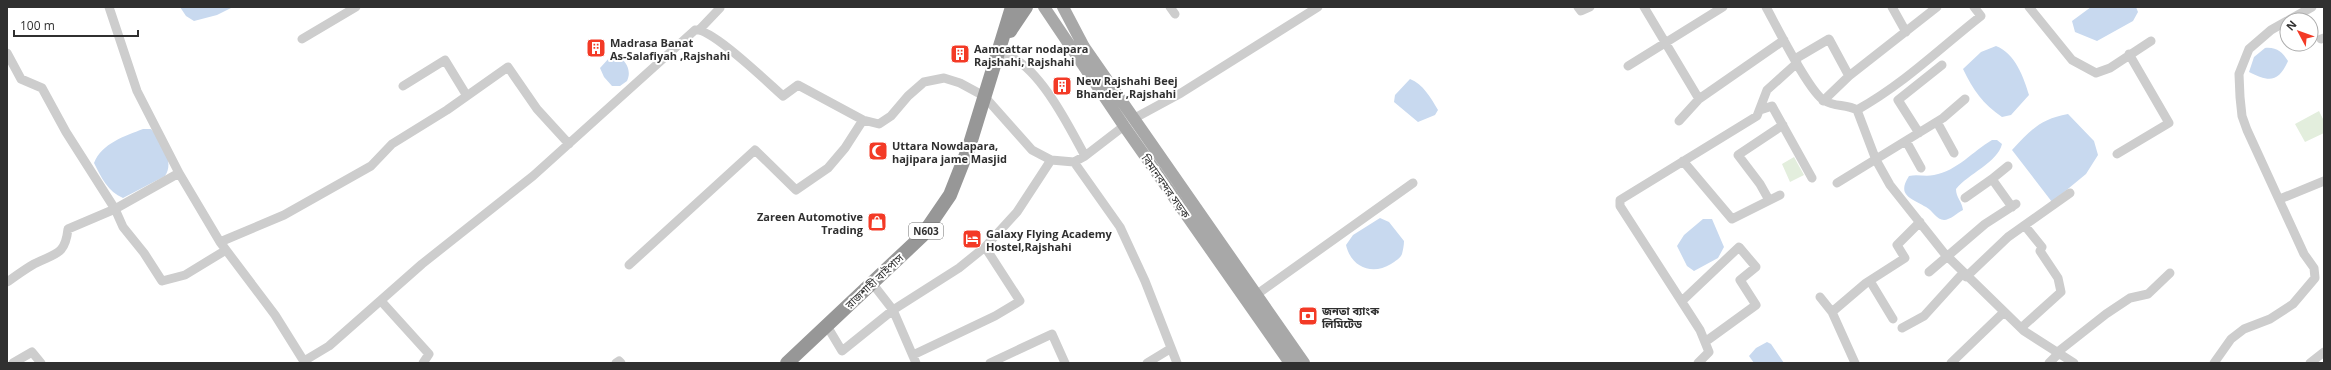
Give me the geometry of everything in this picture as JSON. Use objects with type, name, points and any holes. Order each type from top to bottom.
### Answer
[{"type":"highway","name":"N603","points":[[998,53],[1012,7]]},
{"type":"highway","name":"N603","points":[[998,53],[1015,20],[1026,7]]},
{"type":"highway","name":"রাজশাহী বাইপাস","points":[[787,363],[922,236],[950,195],[969,146],[998,53]]},
{"type":"main road","name":"বিমানবন্দর সড়ক","points":[[1044,7],[1256,295],[1304,363]]},
{"type":"main road","name":"বিমানবন্দর সড়ক","points":[[1063,7],[1084,47],[1129,123],[1290,363]]},
{"type":"street","points":[[109,7],[137,91],[179,173],[220,242],[275,315],[305,362],[329,346],[569,144],[695,30],[700,29],[720,8],[719,7]]},
{"type":"street","points":[[302,39],[356,7]]},
{"type":"street","points":[[700,29],[739,56],[783,96],[798,85],[863,120],[880,124],[891,116],[908,96],[924,82],[944,78],[960,83],[984,96],[1032,150],[1051,160],[1074,162],[1085,156],[1129,123],[1318,7]]},
{"type":"street","points":[[1578,7],[1581,11],[1590,7]]},
{"type":"street","points":[[1644,7],[1699,99]]},
{"type":"street","points":[[1628,66],[1723,7]]},
{"type":"street","points":[[1766,7],[1796,61],[1823,101],[1832,104],[1848,105],[1858,110],[1876,160],[1890,185],[1948,256],[1965,275],[2021,328],[2039,342],[2060,352],[2074,363]]},
{"type":"street","points":[[1892,7],[1906,32]]},
{"type":"street","points":[[1823,101],[1849,76],[1937,7]]},
{"type":"street","points":[[1858,110],[1906,80],[1936,50],[1981,16],[1974,7]]},
{"type":"street","points":[[2029,7],[2072,60],[2096,73],[2110,68],[2151,41]]},
{"type":"street","points":[[2214,363],[2231,339],[2244,329],[2270,319],[2293,304],[2315,278],[2314,268],[2304,254],[2242,116],[2239,74],[2249,49],[2271,30],[2279,26]]},
{"type":"street","points":[[1698,363],[1709,355],[1700,330],[1619,203],[1623,197],[1752,119],[1760,110],[1767,90],[1796,61],[1829,39],[1849,76]]},
{"type":"street","points":[[1679,121],[1699,99],[1784,40]]},
{"type":"street","points":[[7,53],[21,79],[42,88],[66,132],[115,209],[123,227],[144,253],[162,281],[186,275],[226,250]]},
{"type":"street","points":[[998,53],[1018,61],[1034,75],[1063,116],[1085,156]]},
{"type":"street","points":[[2117,154],[2169,123],[2130,54]]},
{"type":"street","points":[[403,86],[445,60],[467,96]]},
{"type":"street","points":[[1919,133],[1898,100],[1942,65]]},
{"type":"street","points":[[220,242],[284,214],[333,189],[372,166],[392,144],[467,96],[508,67],[537,109],[569,144]]},
{"type":"street","points":[[1837,183],[1937,122],[1965,99]]},
{"type":"street","points":[[1760,110],[1772,106],[1812,178]]},
{"type":"street","points":[[628,264],[755,150],[796,190],[828,168],[845,148],[863,120]]},
{"type":"street","points":[[1937,122],[1954,153]]},
{"type":"street","points":[[1769,200],[1760,184],[1738,155],[1783,125]]},
{"type":"street","points":[[1906,141],[1921,168]]},
{"type":"street","points":[[827,326],[842,352],[893,310],[952,272],[985,247],[1017,212],[1051,160]]},
{"type":"street","points":[[1683,161],[1732,219],[1780,195]]},
{"type":"street","points":[[1074,162],[1120,227],[1145,281],[1170,349],[1177,363]]},
{"type":"street","points":[[1965,198],[2008,166]]},
{"type":"street","points":[[7,282],[33,265],[57,256],[67,238],[68,229],[115,209],[179,173]]},
{"type":"street","points":[[1928,272],[1985,224],[2014,205],[1992,179]]},
{"type":"street","points":[[2280,199],[2324,181]]},
{"type":"street","points":[[1256,295],[1413,183]]},
{"type":"street","points":[[1902,328],[1924,316],[1965,275],[2008,238],[2070,193]]},
{"type":"street","points":[[1832,312],[1870,281],[1905,258],[1897,245],[1920,222]]},
{"type":"street","points":[[2021,328],[2061,292],[2058,278],[2040,251],[2042,247],[2025,226]]},
{"type":"street","points":[[872,283],[893,310],[914,359],[1020,301],[985,247]]},
{"type":"street","points":[[1682,301],[1739,247],[1756,267],[1740,280],[1756,305],[1705,342]]},
{"type":"street","points":[[2049,363],[2060,352],[2124,302],[2148,294],[2170,273]]},
{"type":"street","points":[[1870,281],[1893,319]]},
{"type":"street","points":[[1820,297],[1832,312],[1855,363]]},
{"type":"street","points":[[381,301],[406,326],[429,354],[423,363]]},
{"type":"street","points":[[1951,363],[2004,312]]},
{"type":"street","points":[[990,363],[1052,334],[1065,363]]},
{"type":"street","points":[[1147,363],[1170,349]]},
{"type":"street","points":[[12,363],[32,352],[41,363]]},
{"type":"street","points":[[2310,363],[2324,352]]},
{"type":"street","points":[[616,363],[619,361],[621,363]]},
{"type":"green space","points":[[2319,111],[2324,121],[2324,133],[2305,142],[2295,124]]},
{"type":"green space","points":[[1794,157],[1804,175],[1790,182],[1782,164]]},
{"type":"water","points":[[180,7],[233,7],[217,15],[194,21],[186,16]]},
{"type":"water","points":[[2091,7],[2136,7],[2138,12],[2133,21],[2097,41],[2075,32],[2072,21]]},
{"type":"water","points":[[1996,46],[2003,49],[2018,67],[2029,95],[2011,115],[2002,117],[1989,107],[1979,96],[1963,69],[1981,52]]},
{"type":"water","points":[[2265,48],[2273,48],[2284,55],[2288,61],[2277,77],[2267,79],[2249,72],[2254,57]]},
{"type":"water","points":[[617,55],[627,66],[629,73],[627,81],[620,86],[612,86],[604,77],[600,68],[610,57]]},
{"type":"water","points":[[1410,79],[1419,84],[1429,96],[1438,110],[1435,115],[1418,122],[1394,102],[1395,95]]},
{"type":"water","points":[[2068,114],[2094,141],[2098,155],[2086,174],[2052,202],[2012,150],[2031,131],[2043,122]]},
{"type":"water","points":[[143,129],[151,129],[159,139],[166,151],[168,158],[168,170],[165,176],[123,198],[109,188],[102,179],[94,163],[102,150],[108,145]]},
{"type":"water","points":[[1992,140],[1997,140],[2002,144],[1999,150],[1995,157],[1961,183],[1956,189],[1963,210],[1951,218],[1941,220],[1928,208],[1907,196],[1904,188],[1909,176],[1931,176],[1942,173],[1957,165]]},
{"type":"water","points":[[1380,218],[1389,222],[1404,241],[1403,249],[1400,257],[1391,264],[1384,268],[1370,269],[1357,264],[1352,259],[1346,245],[1353,235]]},
{"type":"water","points":[[1703,219],[1712,219],[1724,247],[1718,258],[1694,271],[1687,266],[1677,246],[1684,235]]},
{"type":"water","points":[[1767,342],[1771,344],[1784,363],[1754,363],[1749,356],[1756,348]]},
{"type":"place","name":"Madrasa Banat As-Salafiyah ,Rajshahi","points":[[596,48]]},
{"type":"place","name":"Aamcattar nodapara Rajshahi, Rajshahi","points":[[960,54]]},
{"type":"place","name":"New Rajshahi Beej Bhander ,Rajshahi","points":[[1062,86]]},
{"type":"place","name":"Uttara Nowdapara, hajipara jame Masjid","points":[[878,151]]},
{"type":"place","name":"Zareen Automotive Trading","points":[[877,222]]},
{"type":"place","name":"Galaxy Flying Academy Hostel,Rajshahi","points":[[972,239]]},
{"type":"place","name":"জনতা ব্যাংক লিমিটেড","points":[[1308,316]]}]
